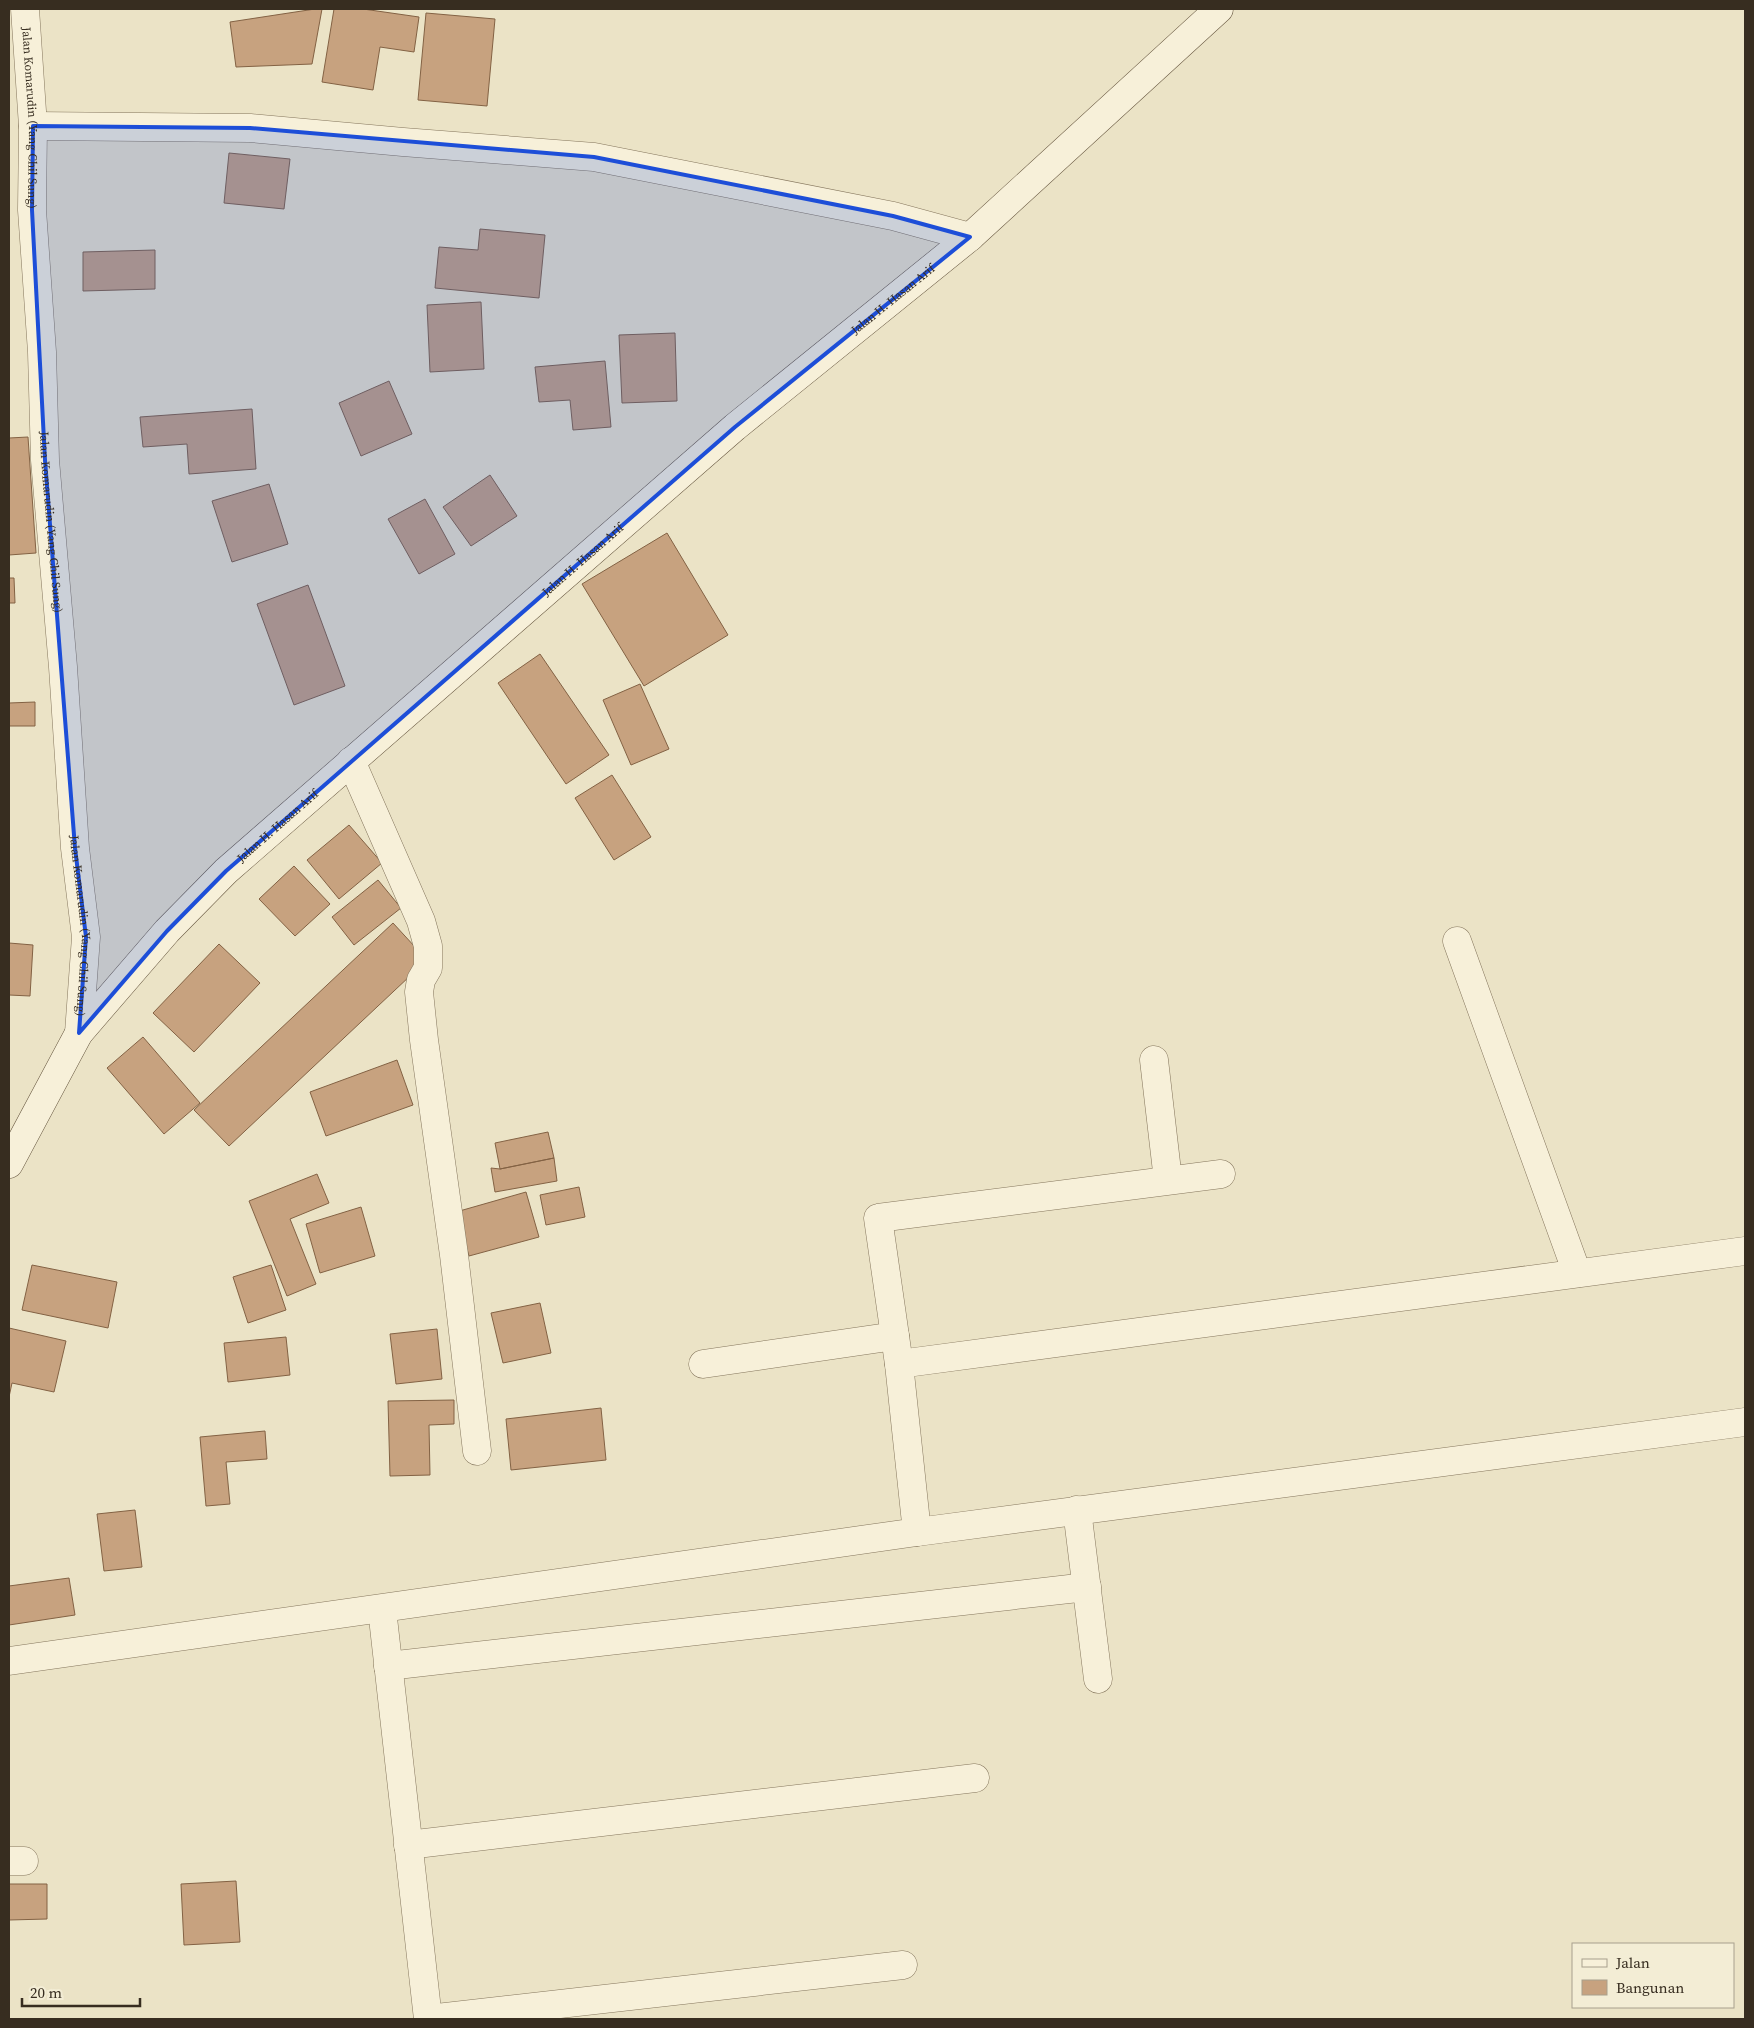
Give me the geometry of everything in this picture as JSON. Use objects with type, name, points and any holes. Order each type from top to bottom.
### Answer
[{"type":"street","name":"Jalan Komarudin (Yang Chil Sung)","points":[[25,9],[33,126],[32,210],[42,352],[45,460],[63,667],[75,848],[86,937],[79,1033]]},
{"type":"street","name":"Jalan H. Hasan Arif","points":[[9,1164],[79,1033],[167,931],[226,871],[735,427],[970,237],[1219,9]]},
{"type":"street","points":[[33,126],[250,128],[594,157],[893,216],[970,237]]},
{"type":"street","points":[[351,761],[421,921],[428,946],[428,968],[421,980],[419,992],[454,1255],[477,1451]]},
{"type":"street","points":[[1457,941],[1578,1273]]},
{"type":"street","points":[[1154,1060],[1168,1180]]},
{"type":"street","points":[[917,1532],[899,1364],[878,1218],[1221,1174]]},
{"type":"street","points":[[899,1364],[1745,1251]]},
{"type":"street","points":[[703,1364],[894,1336]]},
{"type":"street","points":[[9,1661],[917,1532],[1745,1422]]},
{"type":"street","points":[[1077,1510],[1098,1679]]},
{"type":"street","points":[[388,1666],[1087,1587]]},
{"type":"street","points":[[382,1609],[428,2019],[904,1965]]},
{"type":"street","points":[[408,1845],[975,1778]]},
{"type":"highlighted area","points":[[33,126],[250,128],[594,157],[893,216],[970,237],[735,427],[226,871],[167,931],[79,1033],[86,937],[75,848],[45,460],[32,210]]},
{"type":"building","points":[[322,9],[312,64],[236,67],[230,22]]},
{"type":"building","points":[[334,9],[363,9],[419,17],[414,52],[380,47],[373,90],[322,82]]},
{"type":"building","points":[[426,13],[495,19],[487,106],[418,100]]},
{"type":"building","points":[[229,153],[290,159],[284,209],[224,203]]},
{"type":"building","points":[[480,229],[545,235],[539,298],[435,288],[439,247],[478,250]]},
{"type":"building","points":[[155,250],[155,289],[83,291],[83,252]]},
{"type":"building","points":[[481,302],[484,369],[430,372],[427,305]]},
{"type":"building","points":[[675,333],[677,401],[622,403],[619,335]]},
{"type":"building","points":[[605,361],[611,427],[573,430],[570,400],[539,402],[535,367]]},
{"type":"building","points":[[389,381],[412,434],[361,456],[339,403]]},
{"type":"building","points":[[252,409],[256,469],[189,474],[187,444],[143,447],[140,417]]},
{"type":"building","points":[[28,437],[36,553],[9,555],[9,438]]},
{"type":"building","points":[[490,475],[517,516],[471,546],[443,507]]},
{"type":"building","points":[[269,484],[288,544],[232,562],[212,501]]},
{"type":"building","points":[[425,499],[455,554],[419,574],[388,519]]},
{"type":"building","points":[[667,533],[728,635],[644,686],[582,584]]},
{"type":"building","points":[[9,578],[14,578],[15,603],[9,603]]},
{"type":"building","points":[[308,585],[345,686],[294,705],[257,604]]},
{"type":"building","points":[[540,654],[609,755],[566,784],[498,683]]},
{"type":"building","points":[[640,684],[669,749],[631,765],[603,700]]},
{"type":"building","points":[[35,702],[35,726],[9,726],[9,703]]},
{"type":"building","points":[[612,775],[651,837],[614,860],[575,798]]},
{"type":"building","points":[[349,825],[382,863],[339,899],[307,860]]},
{"type":"building","points":[[294,866],[330,904],[295,936],[259,899]]},
{"type":"building","points":[[378,880],[401,908],[354,945],[332,917]]},
{"type":"building","points":[[393,923],[427,960],[229,1146],[194,1110]]},
{"type":"building","points":[[9,943],[33,945],[30,996],[9,995]]},
{"type":"building","points":[[219,944],[260,983],[194,1052],[153,1013]]},
{"type":"building","points":[[143,1037],[200,1103],[164,1134],[107,1068]]},
{"type":"building","points":[[397,1060],[413,1105],[326,1136],[310,1092]]},
{"type":"building","points":[[548,1132],[554,1158],[500,1169],[495,1143]]},
{"type":"building","points":[[554,1158],[557,1181],[495,1192],[491,1168],[500,1169]]},
{"type":"building","points":[[317,1174],[329,1203],[290,1219],[316,1284],[287,1296],[249,1201]]},
{"type":"building","points":[[579,1187],[585,1217],[546,1225],[540,1195]]},
{"type":"building","points":[[526,1192],[539,1237],[469,1256],[456,1212]]},
{"type":"building","points":[[361,1207],[375,1256],[320,1273],[306,1224]]},
{"type":"building","points":[[32,1265],[117,1282],[108,1328],[22,1310]]},
{"type":"building","points":[[271,1265],[286,1310],[248,1323],[233,1277]]},
{"type":"building","points":[[540,1303],[551,1353],[503,1363],[491,1313]]},
{"type":"building","points":[[9,1328],[66,1341],[54,1392],[12,1383],[9,1397]]},
{"type":"building","points":[[437,1329],[442,1379],[396,1384],[390,1334]]},
{"type":"building","points":[[286,1337],[290,1375],[228,1382],[224,1343]]},
{"type":"building","points":[[454,1400],[454,1424],[429,1425],[430,1475],[390,1476],[388,1401]]},
{"type":"building","points":[[601,1408],[606,1460],[511,1470],[506,1419]]},
{"type":"building","points":[[265,1431],[267,1459],[226,1462],[230,1504],[206,1506],[200,1437]]},
{"type":"building","points":[[135,1510],[142,1567],[104,1571],[97,1514]]},
{"type":"building","points":[[69,1578],[75,1615],[9,1625],[9,1586]]},
{"type":"building","points":[[236,1881],[240,1942],[184,1945],[181,1884]]},
{"type":"building","points":[[9,1884],[47,1884],[47,1919],[9,1920]]}]
